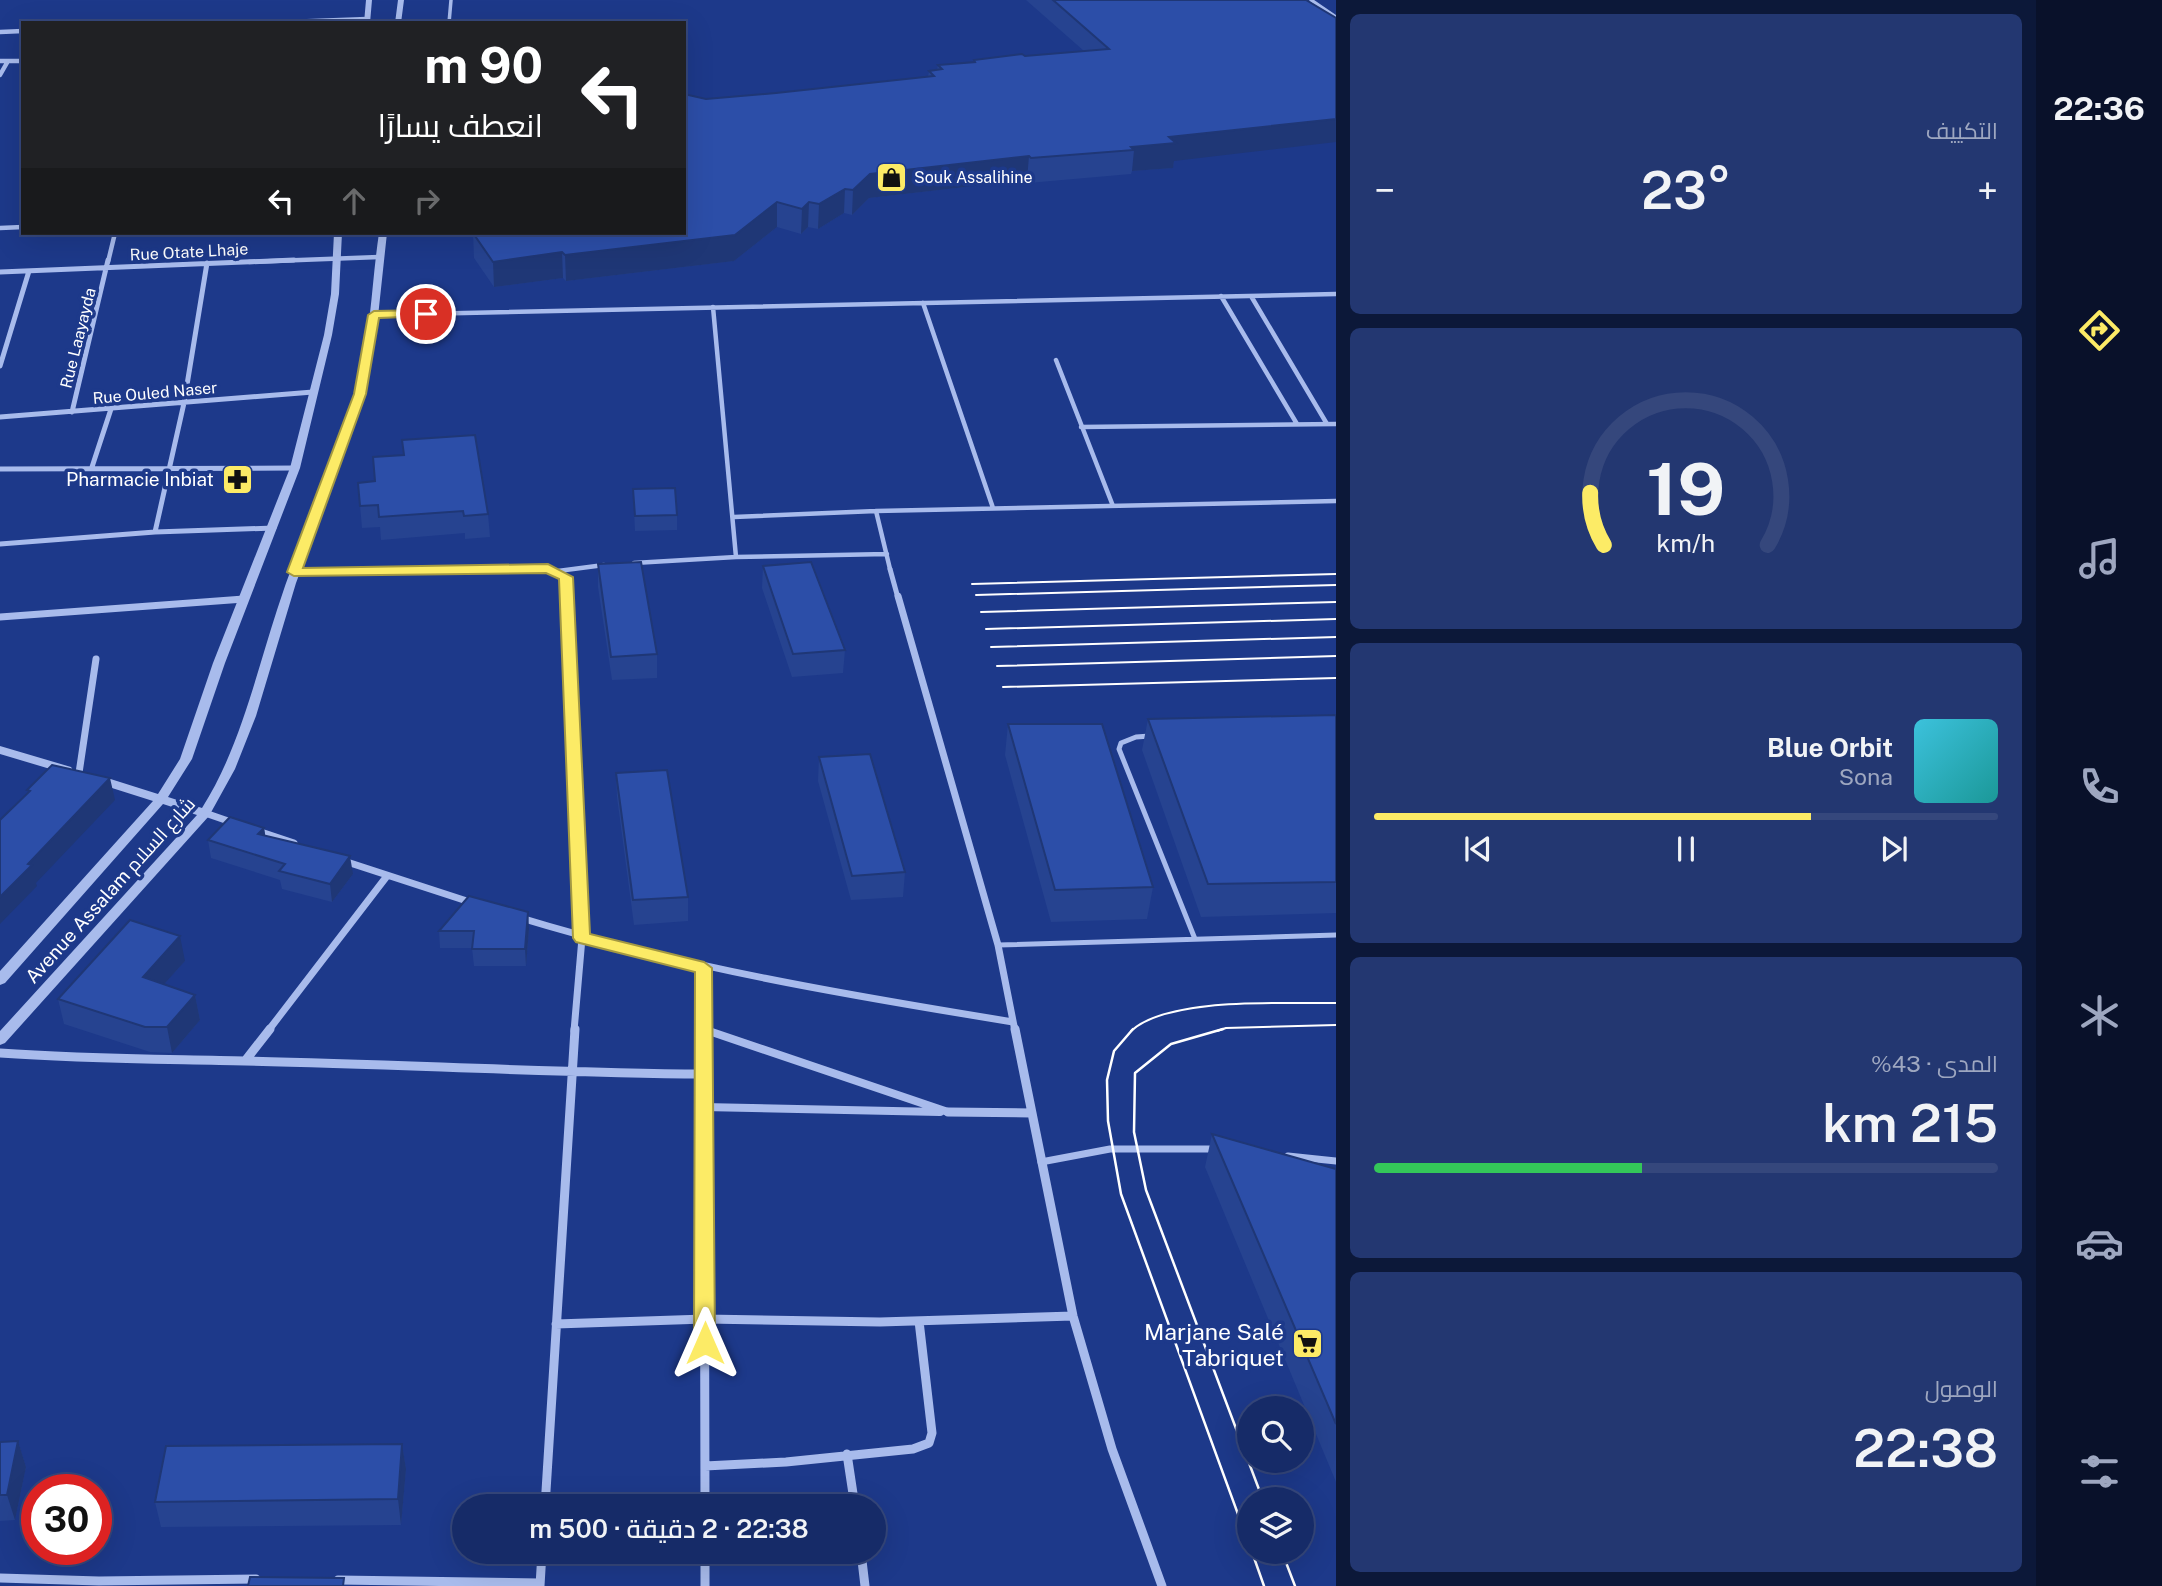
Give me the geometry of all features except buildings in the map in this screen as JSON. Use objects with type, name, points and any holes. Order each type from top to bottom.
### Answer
[{"type":"street","points":[[367,21],[369,0]]},
{"type":"street","points":[[398,21],[401,0]]},
{"type":"street","points":[[0,32],[21,31]]},
{"type":"street","points":[[0,61],[21,61]]},
{"type":"street","points":[[0,75],[8,61]]},
{"type":"street","points":[[0,228],[21,227]]},
{"type":"street","name":"Rue Laayayda","points":[[72,412],[115,235]]},
{"type":"street","name":"Avenue Assalam شارع السلام","points":[[0,979],[162,798],[186,759],[295,468],[332,308],[338,235]]},
{"type":"street","name":"Avenue Assalam شارع السلام","points":[[0,1040],[216,798],[230,765],[294,572],[360,394],[374,315],[383,235]]},
{"type":"street","name":"Rue Otate Lhaje","points":[[0,272],[379,257]]},
{"type":"street","points":[[155,532],[184,403],[207,263]]},
{"type":"street","points":[[0,366],[29,271]]},
{"type":"street","name":"Rue Ouled Naser","points":[[0,417],[313,392]]},
{"type":"street","points":[[92,467],[111,410]]},
{"type":"street","points":[[0,469],[295,468]]},
{"type":"street","points":[[0,544],[155,532],[274,528]]},
{"type":"street","points":[[294,572],[548,569],[558,571],[566,577],[582,938],[571,1073],[546,1494]]},
{"type":"street","points":[[890,569],[998,945],[1073,1316],[1112,1449],[1162,1586]]},
{"type":"street","points":[[0,617],[244,599]]},
{"type":"street","points":[[79,773],[96,659]]},
{"type":"street","points":[[0,750],[57,772],[79,773],[162,798],[309,849]]},
{"type":"street","points":[[335,858],[478,905]]},
{"type":"street","points":[[245,1061],[387,876]]},
{"type":"street","points":[[517,917],[582,938],[704,968],[1013,1022]]},
{"type":"street","points":[[704,968],[705,1494]]},
{"type":"street","points":[[703,1029],[948,1112]]},
{"type":"street","points":[[0,1053],[104,1060],[245,1061],[571,1073],[703,1074]]},
{"type":"street","points":[[703,1107],[1031,1113]]},
{"type":"street","points":[[556,1324],[705,1319],[919,1321],[1073,1316]]},
{"type":"street","points":[[705,1466],[786,1462],[913,1449],[929,1443],[932,1433],[919,1321]]},
{"type":"street","points":[[847,1454],[853,1494]]},
{"type":"street","points":[[321,1580],[540,1584],[541,1564]]},
{"type":"street","points":[[705,1564],[705,1586]]},
{"type":"street","points":[[862,1564],[864,1586]]},
{"type":"street","points":[[0,1578],[226,1583],[268,1580]]},
{"type":"lane","points":[[449,21],[450,0]]},
{"type":"lane","points":[[1311,0],[1336,17]]},
{"type":"lane","points":[[374,315],[1336,294]]},
{"type":"lane","points":[[1221,296],[1297,424]]},
{"type":"lane","points":[[1251,296],[1327,424]]},
{"type":"lane","points":[[923,303],[993,508]]},
{"type":"lane","points":[[713,307],[736,557]]},
{"type":"lane","points":[[1056,360],[1113,506]]},
{"type":"lane","points":[[1082,427],[1336,424]]},
{"type":"lane","points":[[734,517],[876,511],[1336,501]]},
{"type":"lane","points":[[876,511],[890,569]]},
{"type":"lane","points":[[621,564],[736,557],[887,554]]},
{"type":"lane","points":[[558,571],[582,566],[608,565]]},
{"type":"lane","points":[[1162,735],[1128,739],[1121,743],[1119,749],[1195,939]]},
{"type":"lane","points":[[998,945],[1336,935]]},
{"type":"lane","points":[[1041,1162],[1110,1149],[1219,1149]]},
{"type":"lane","points":[[1284,1156],[1336,1161]]},
{"type":"tram line","points":[[972,584],[1336,574]]},
{"type":"tram line","points":[[976,595],[1336,585]]},
{"type":"tram line","points":[[981,612],[1336,602]]},
{"type":"tram line","points":[[986,629],[1336,619]]},
{"type":"tram line","points":[[991,647],[1336,637]]},
{"type":"tram line","points":[[997,666],[1336,656]]},
{"type":"tram line","points":[[1003,687],[1336,678]]},
{"type":"tram line","points":[[1132,1031],[1149,1020],[1199,1007],[1259,1003],[1336,1003]]},
{"type":"tram line","points":[[1223,1029],[1336,1025]]},
{"type":"tram line","points":[[1217,1031],[1223,1029]]},
{"type":"tram line","points":[[1223,1029],[1171,1044],[1135,1073],[1134,1132],[1146,1190],[1258,1487]]},
{"type":"tram line","points":[[1132,1031],[1114,1051],[1107,1080],[1108,1121],[1121,1194],[1237,1511]]},
{"type":"tram line","points":[[1256,1564],[1264,1586]]},
{"type":"tram line","points":[[1287,1564],[1295,1586]]},
{"type":"place","name":"Souk Assalihine","points":[[891,177]]},
{"type":"place","name":"Pharmacie Inbiat","points":[[237,479]]},
{"type":"place","name":"Marjane Salé Tabriquet","points":[[1307,1344]]},
{"type":"route","points":[[426,314],[374,315],[360,394],[294,572],[548,569],[558,571],[566,577],[582,938],[704,968],[705,1343]]}]
